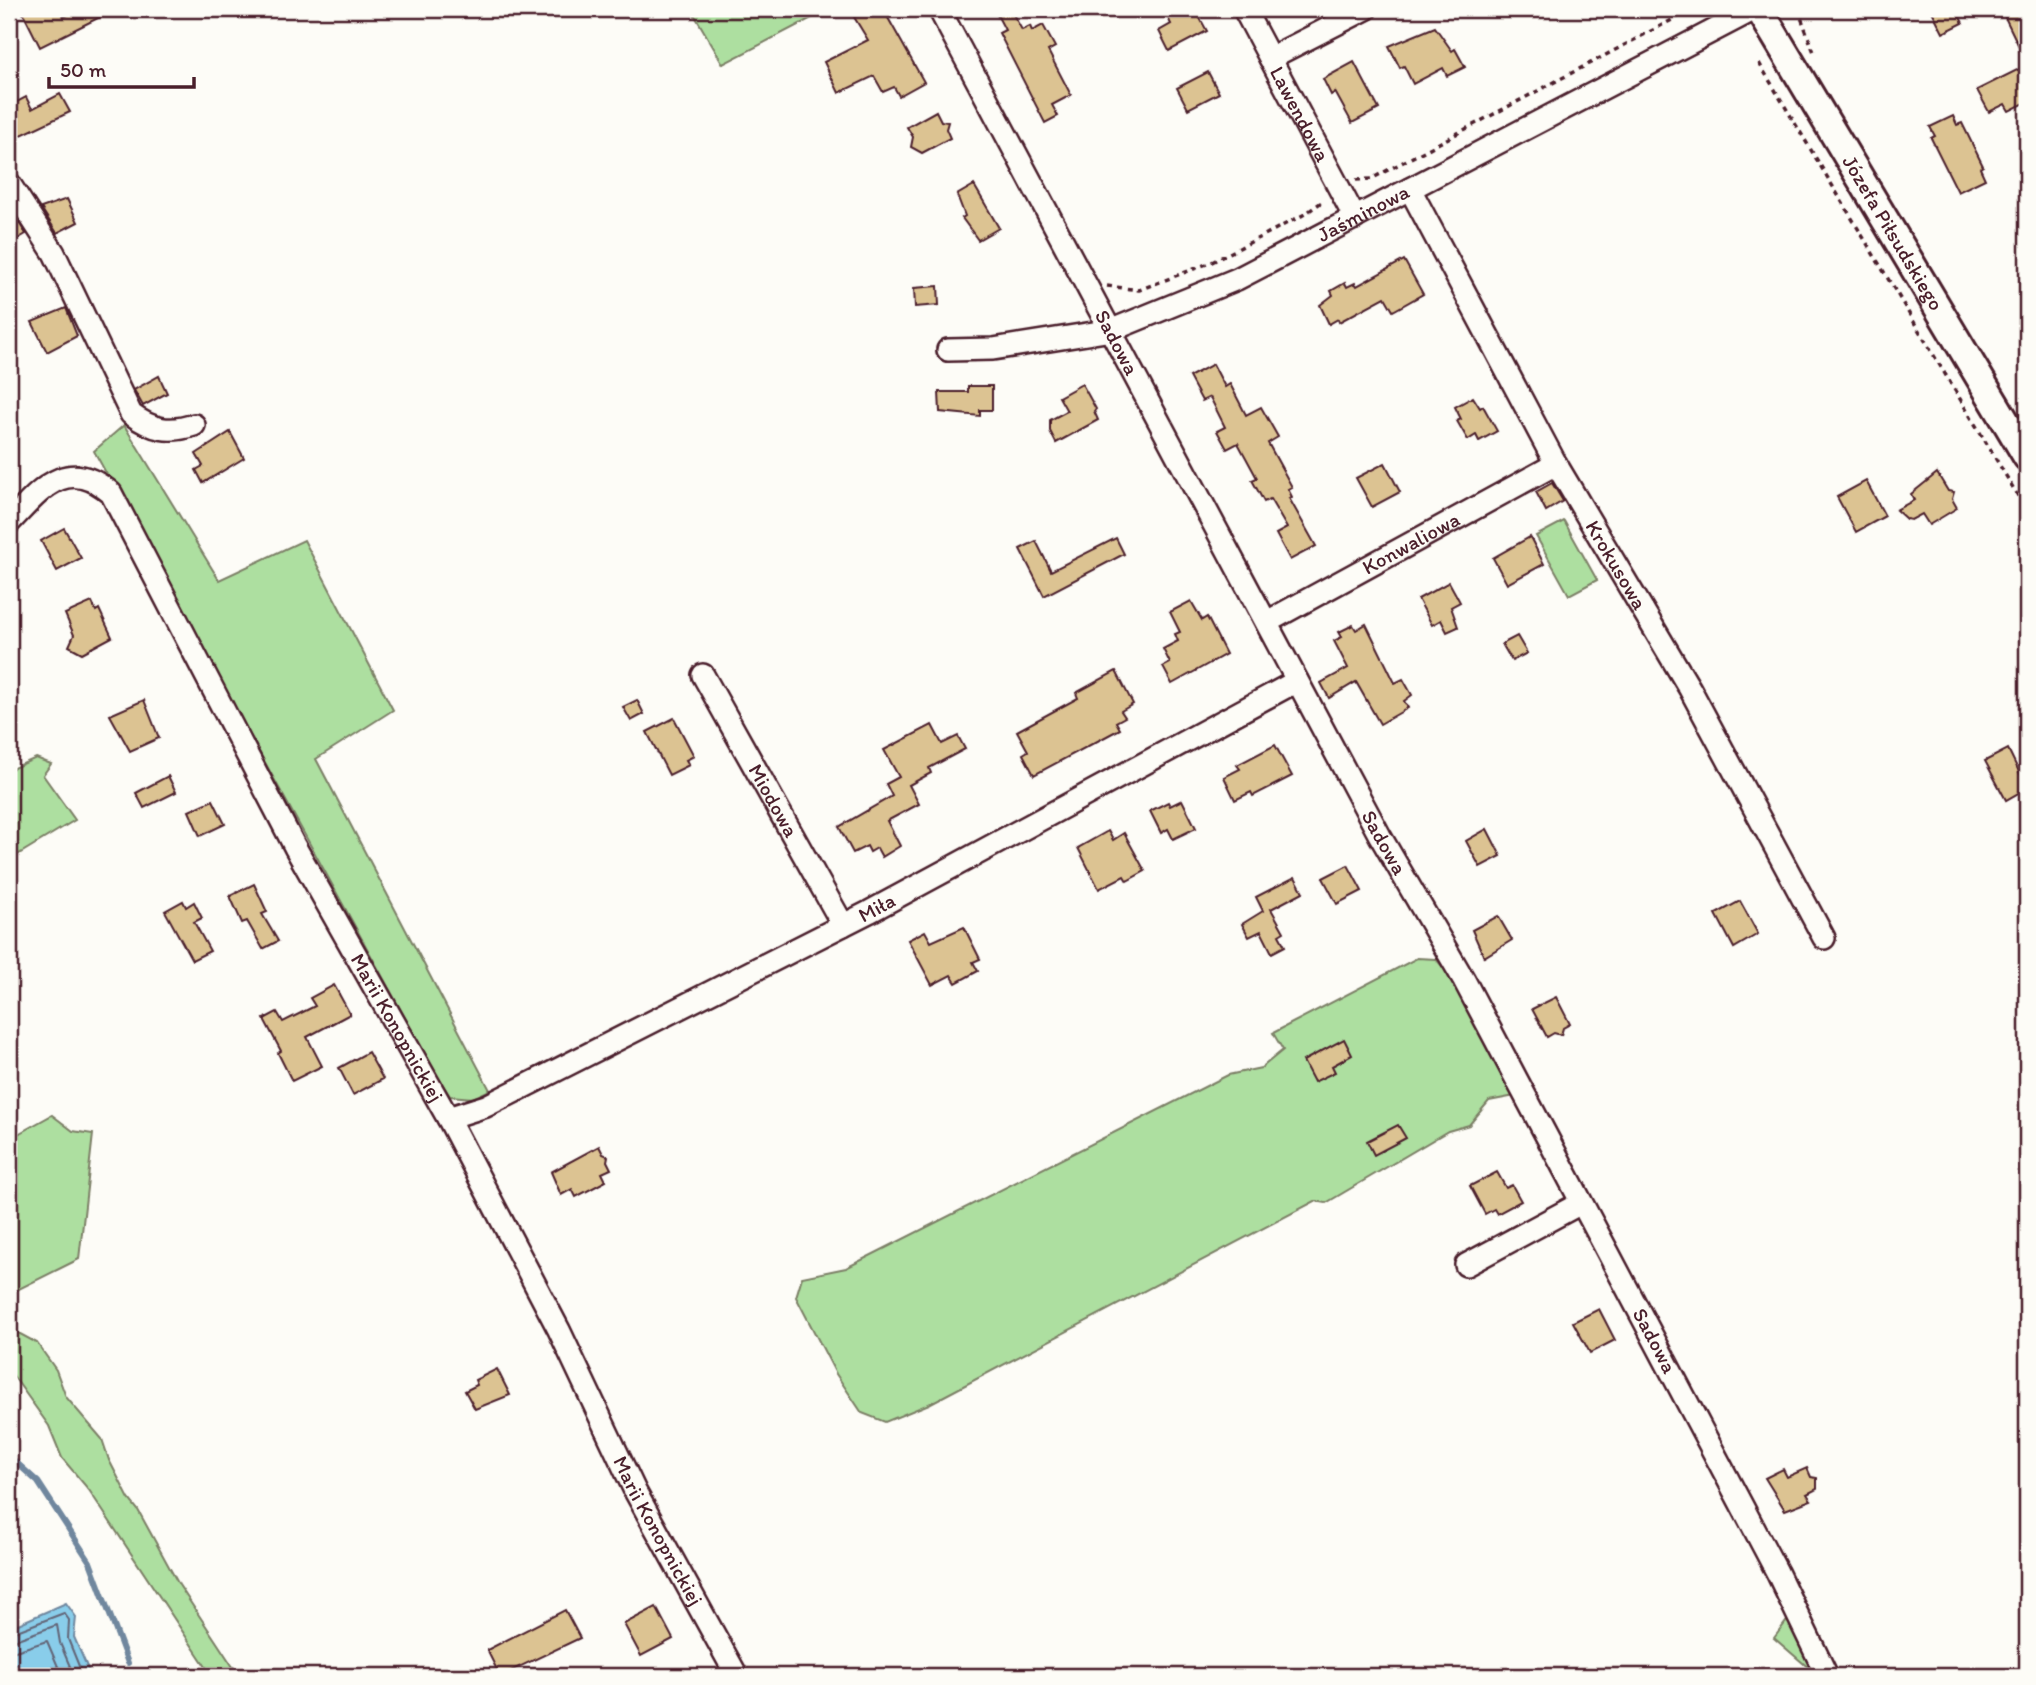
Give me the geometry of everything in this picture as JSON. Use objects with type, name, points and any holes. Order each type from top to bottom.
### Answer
[{"type":"main road","name":"Józefa Piłsudskiego","points":[[1757,9],[2027,457]]},
{"type":"street","name":"Sadowa","points":[[939,9],[1380,836],[1464,981],[1777,1572],[1828,1676]]},
{"type":"street","name":"Lawendowa","points":[[1244,9],[1355,218]]},
{"type":"street","points":[[1270,58],[1366,9]]},
{"type":"street","name":"Jaśminowa","points":[[948,350],[992,349],[1112,330],[1237,279],[1757,9]]},
{"type":"street","points":[[9,183],[54,253],[131,414],[143,424],[160,430],[177,431],[194,425]]},
{"type":"street","name":"Krokusowa","points":[[1410,190],[1556,464],[1690,688],[1824,938]]},
{"type":"street","name":"Konwaliowa","points":[[1267,622],[1556,464]]},
{"type":"street","name":"Marii Konopnickiej","points":[[9,523],[39,490],[66,477],[91,479],[111,493],[295,848],[448,1118],[559,1330],[635,1491],[737,1676]]},
{"type":"street","name":"Miodowa","points":[[703,675],[843,925]]},
{"type":"street","name":"Miła","points":[[448,1118],[486,1106],[843,925],[1297,681]]},
{"type":"street","points":[[1466,1265],[1581,1203]]},
{"type":"path","points":[[1092,293],[1108,285],[1139,290],[1212,262],[1307,213],[1358,178],[1371,179],[1686,12]]},
{"type":"path","points":[[1759,63],[2027,511]]},
{"type":"green space","points":[[691,9],[829,9],[723,64]]},
{"type":"green space","points":[[124,425],[219,580],[304,540],[393,710],[316,759],[490,1090],[473,1098],[450,1096],[436,1074],[94,451]]},
{"type":"green space","points":[[1564,521],[1597,580],[1569,595],[1536,536]]},
{"type":"green space","points":[[36,758],[51,764],[43,775],[75,820],[9,860],[9,770]]},
{"type":"green space","points":[[1417,958],[1436,959],[1454,980],[1515,1096],[1489,1101],[1469,1125],[1448,1131],[1326,1203],[1315,1201],[929,1404],[885,1422],[862,1413],[836,1374],[796,1297],[802,1277],[846,1268],[1228,1075],[1261,1068],[1283,1050],[1273,1033]]},
{"type":"green space","points":[[52,1115],[73,1131],[93,1134],[79,1259],[9,1294],[9,1139]]},
{"type":"green space","points":[[9,1328],[37,1343],[56,1370],[66,1397],[102,1439],[109,1460],[129,1499],[138,1510],[179,1585],[239,1676],[212,1676],[89,1490],[62,1458],[49,1426],[9,1370]]},
{"type":"green space","points":[[1789,1618],[1818,1676],[1774,1638]]},
{"type":"water","points":[[66,1603],[76,1617],[74,1637],[91,1676],[12,1676],[9,1670],[9,1628]]},
{"type":"building","points":[[21,9],[59,9],[64,17],[80,9],[116,9],[40,47]]},
{"type":"building","points":[[867,9],[872,16],[883,9],[924,82],[899,96],[894,87],[883,92],[874,76],[839,93],[824,62],[868,40],[854,17]]},
{"type":"building","points":[[994,9],[1010,9],[1022,30],[1030,26],[1032,31],[1043,25],[1055,47],[1048,51],[1071,95],[1052,105],[1058,116],[1045,123],[999,33],[1005,30]]},
{"type":"building","points":[[1175,9],[1195,9],[1207,31],[1169,51],[1159,31],[1171,24],[1166,14]]},
{"type":"building","points":[[1931,9],[1956,9],[1963,23],[1943,33]]},
{"type":"building","points":[[2001,9],[2020,9],[2027,25],[2027,63]]},
{"type":"building","points":[[1435,27],[1452,51],[1455,49],[1465,67],[1447,76],[1443,68],[1413,84],[1404,66],[1400,68],[1389,46]]},
{"type":"building","points":[[1354,62],[1379,109],[1352,123],[1335,92],[1331,95],[1323,79]]},
{"type":"building","points":[[2027,65],[2027,102],[2009,111],[2005,104],[1989,112],[1977,90]]},
{"type":"building","points":[[1208,72],[1219,93],[1188,109],[1177,88]]},
{"type":"building","points":[[60,94],[70,112],[13,139],[9,130],[9,106],[26,97],[32,109]]},
{"type":"building","points":[[936,111],[941,121],[948,122],[946,129],[950,138],[922,153],[911,147],[913,137],[907,127]]},
{"type":"building","points":[[1953,116],[1957,125],[1962,123],[1983,166],[1980,168],[1985,179],[1958,192],[1931,138],[1935,136],[1930,127]]},
{"type":"building","points":[[974,185],[999,228],[978,240],[962,218],[965,216],[957,195]]},
{"type":"building","points":[[67,199],[78,222],[57,233],[41,208]]},
{"type":"building","points":[[9,207],[26,234],[14,241],[9,231]]},
{"type":"building","points":[[1404,260],[1423,294],[1393,311],[1385,297],[1339,322],[1338,319],[1329,324],[1320,305],[1333,295],[1331,291],[1345,283],[1347,287],[1355,283],[1357,286]]},
{"type":"building","points":[[938,286],[939,305],[915,307],[914,288]]},
{"type":"building","points":[[66,308],[77,336],[47,352],[32,322]]},
{"type":"building","points":[[1213,364],[1225,387],[1230,384],[1246,415],[1261,407],[1278,437],[1268,443],[1292,487],[1288,489],[1292,497],[1289,498],[1316,546],[1290,560],[1276,534],[1287,528],[1270,499],[1264,502],[1252,480],[1257,478],[1238,443],[1227,449],[1217,431],[1225,427],[1210,397],[1202,401],[1189,377]]},
{"type":"building","points":[[159,376],[167,393],[143,406],[134,390]]},
{"type":"building","points":[[1082,384],[1096,409],[1094,411],[1098,420],[1056,443],[1050,431],[1050,420],[1067,411],[1059,397]]},
{"type":"building","points":[[968,386],[992,386],[992,410],[980,410],[980,416],[940,412],[939,392],[968,392]]},
{"type":"building","points":[[1473,397],[1480,408],[1483,406],[1497,431],[1479,441],[1476,435],[1468,440],[1457,421],[1461,419],[1455,407]]},
{"type":"building","points":[[230,432],[244,458],[203,483],[196,470],[203,466],[196,454]]},
{"type":"building","points":[[1385,463],[1400,492],[1372,507],[1356,478]]},
{"type":"building","points":[[1937,473],[1948,491],[1954,492],[1952,499],[1957,508],[1929,525],[1922,514],[1911,520],[1906,519],[1896,510],[1914,500],[1911,494]]},
{"type":"building","points":[[1866,481],[1885,516],[1856,532],[1837,497]]},
{"type":"building","points":[[1552,483],[1563,501],[1546,511],[1536,492]]},
{"type":"building","points":[[64,528],[81,558],[57,571],[41,541]]},
{"type":"building","points":[[1530,537],[1544,564],[1507,584],[1493,558]]},
{"type":"building","points":[[1116,538],[1124,554],[1044,596],[1020,549],[1036,541],[1051,571]]},
{"type":"building","points":[[1449,582],[1460,602],[1451,607],[1458,627],[1447,632],[1441,620],[1432,625],[1418,599]]},
{"type":"building","points":[[1191,601],[1202,620],[1207,617],[1226,654],[1172,684],[1163,667],[1170,663],[1163,649],[1178,641],[1175,634],[1180,632],[1170,612]]},
{"type":"building","points":[[92,602],[96,611],[99,609],[112,637],[82,653],[69,646],[74,635],[65,614]]},
{"type":"building","points":[[1366,624],[1395,683],[1403,679],[1412,695],[1404,701],[1408,708],[1380,724],[1356,682],[1329,698],[1321,683],[1348,668],[1334,641],[1342,637],[1339,632],[1353,625],[1356,630]]},
{"type":"building","points":[[1517,636],[1527,653],[1512,661],[1502,644]]},
{"type":"building","points":[[1116,671],[1133,704],[1121,711],[1125,717],[1116,722],[1120,729],[1034,775],[1023,754],[1028,751],[1017,731],[1078,698],[1076,693]]},
{"type":"building","points":[[144,700],[159,738],[130,751],[110,715]]},
{"type":"building","points":[[637,700],[644,714],[631,721],[623,707]]},
{"type":"building","points":[[674,718],[694,756],[686,760],[689,765],[669,775],[647,732]]},
{"type":"building","points":[[932,725],[942,744],[958,736],[965,749],[929,768],[931,773],[909,785],[919,804],[887,821],[900,846],[882,857],[877,848],[870,852],[867,846],[853,853],[839,827],[892,796],[886,784],[899,777],[884,750]]},
{"type":"building","points":[[1275,745],[1292,776],[1253,796],[1251,792],[1235,800],[1224,777],[1240,769],[1237,765]]},
{"type":"building","points":[[2008,749],[2027,788],[2006,800],[1985,761]]},
{"type":"building","points":[[168,776],[176,792],[144,808],[136,793]]},
{"type":"building","points":[[213,800],[225,824],[200,836],[189,811]]},
{"type":"building","points":[[1182,800],[1196,828],[1173,839],[1168,829],[1161,833],[1150,811],[1168,802],[1170,806]]},
{"type":"building","points":[[1487,829],[1501,856],[1480,867],[1466,841]]},
{"type":"building","points":[[1108,831],[1113,840],[1124,833],[1145,871],[1127,881],[1124,876],[1099,889],[1078,848]]},
{"type":"building","points":[[1348,865],[1362,891],[1337,904],[1323,878]]},
{"type":"building","points":[[1295,877],[1303,892],[1271,909],[1284,932],[1279,935],[1285,946],[1272,953],[1261,931],[1249,937],[1242,924],[1263,911],[1256,897]]},
{"type":"building","points":[[254,884],[267,912],[262,914],[278,941],[263,949],[247,921],[242,923],[230,896]]},
{"type":"building","points":[[183,901],[186,907],[194,902],[202,918],[194,922],[210,951],[192,960],[165,911]]},
{"type":"building","points":[[1740,901],[1758,934],[1734,948],[1716,914]]},
{"type":"building","points":[[1498,916],[1512,940],[1484,957],[1472,930]]},
{"type":"building","points":[[964,927],[980,959],[973,962],[978,971],[956,983],[951,975],[932,985],[908,940],[925,931],[931,942]]},
{"type":"building","points":[[334,985],[350,1014],[307,1037],[322,1066],[292,1081],[278,1053],[281,1051],[264,1019],[277,1012],[283,1022],[315,1006],[310,998]]},
{"type":"building","points":[[1556,997],[1570,1024],[1563,1028],[1561,1035],[1554,1033],[1547,1037],[1532,1009]]},
{"type":"building","points":[[1344,1039],[1352,1055],[1332,1066],[1335,1072],[1314,1082],[1303,1061]]},
{"type":"building","points":[[368,1052],[383,1079],[353,1095],[339,1068]]},
{"type":"building","points":[[1398,1125],[1406,1138],[1374,1155],[1367,1141]]},
{"type":"building","points":[[599,1146],[603,1154],[608,1156],[611,1169],[602,1173],[606,1181],[576,1197],[572,1189],[561,1195],[551,1172]]},
{"type":"building","points":[[1497,1172],[1506,1188],[1512,1185],[1521,1201],[1497,1214],[1494,1209],[1485,1214],[1470,1186]]},
{"type":"building","points":[[1599,1309],[1615,1340],[1590,1353],[1573,1322]]},
{"type":"building","points":[[497,1369],[510,1395],[475,1409],[465,1391],[477,1385],[475,1380]]},
{"type":"building","points":[[1807,1468],[1811,1477],[1817,1478],[1817,1489],[1807,1494],[1811,1500],[1785,1510],[1765,1478],[1783,1469],[1787,1477]]},
{"type":"building","points":[[656,1607],[673,1639],[641,1656],[624,1624]]},
{"type":"building","points":[[565,1610],[580,1638],[500,1676],[487,1650]]},
{"type":"waterway","points":[[9,1456],[38,1482],[90,1562],[128,1663]]}]
